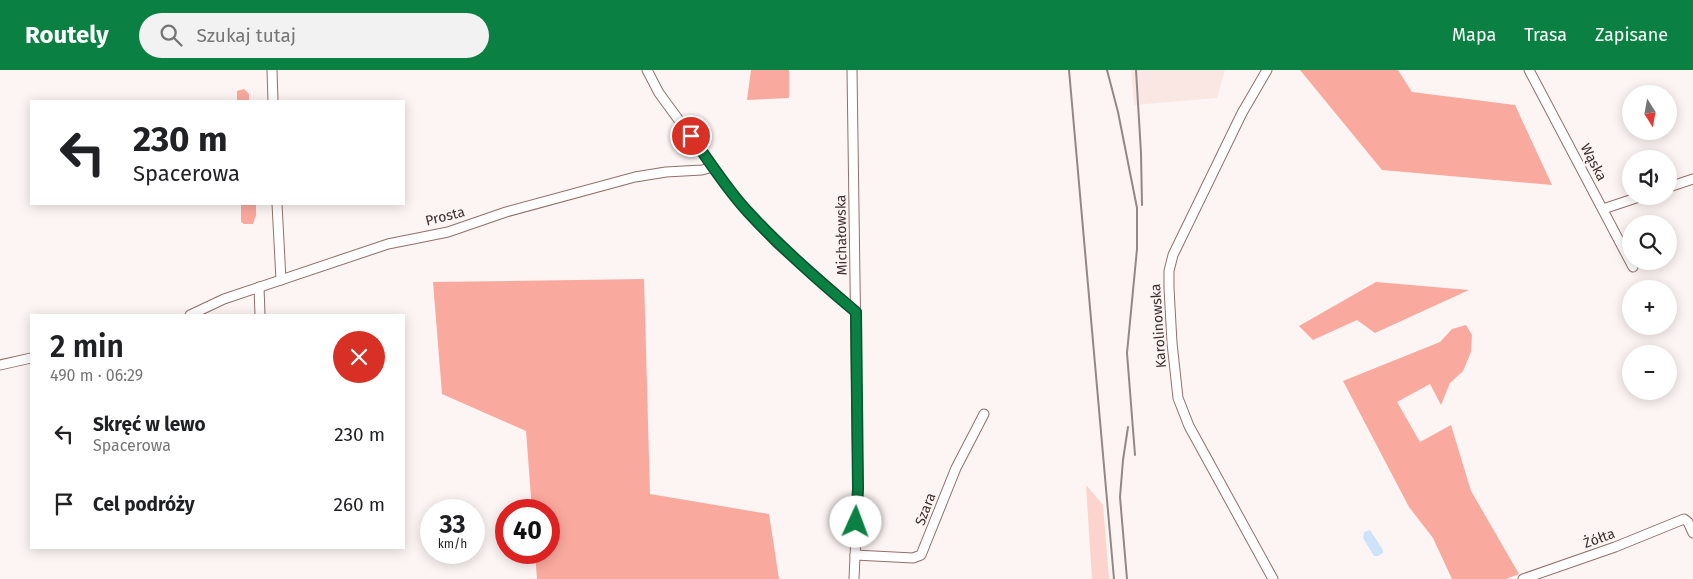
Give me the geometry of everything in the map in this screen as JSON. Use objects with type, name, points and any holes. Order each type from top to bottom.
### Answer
[{"type":"street","points":[[272,70],[273,100]]},
{"type":"street","points":[[647,70],[659,92],[736,199],[776,242],[856,312]]},
{"type":"street","name":"Michałowska","points":[[852,70],[858,489],[854,579]]},
{"type":"street","name":"Karolinowska","points":[[1267,70],[1230,138],[1173,255],[1169,271],[1172,343],[1178,398],[1181,407],[1189,426],[1273,579]]},
{"type":"street","name":"Wąska","points":[[1529,70],[1622,245]]},
{"type":"street","name":"Prosta","points":[[192,314],[224,299],[388,244],[448,232],[506,212],[554,200],[605,184],[666,172],[702,170],[713,167]]},
{"type":"street","points":[[1677,184],[1693,179]]},
{"type":"street","points":[[1604,209],[1622,203]]},
{"type":"street","points":[[277,205],[281,280]]},
{"type":"street","points":[[259,287],[260,314]]},
{"type":"street","points":[[0,365],[30,358]]},
{"type":"street","name":"Szara","points":[[855,555],[913,558],[921,555],[956,468],[984,414]]},
{"type":"street","name":"Żółta","points":[[1523,579],[1607,550],[1684,519],[1688,522],[1693,533]]},
{"type":"shaded area","points":[[751,70],[789,70],[789,98],[747,100]]},
{"type":"shaded area","points":[[1131,70],[1225,70],[1217,98],[1134,105]]},
{"type":"shaded area","points":[[1300,70],[1398,70],[1412,92],[1515,105],[1552,185],[1382,170]]},
{"type":"shaded area","points":[[244,89],[249,94],[249,100],[237,100],[237,91]]},
{"type":"shaded area","points":[[241,205],[256,205],[256,215],[253,224],[241,222]]},
{"type":"shaded area","points":[[644,279],[650,494],[769,514],[779,579],[537,579],[536,564],[560,564],[560,499],[531,499],[526,431],[442,394],[433,282]]},
{"type":"shaded area","points":[[1376,282],[1469,290],[1375,333],[1357,320],[1313,340],[1299,326]]},
{"type":"shaded area","points":[[1466,325],[1472,335],[1471,352],[1463,371],[1450,383],[1441,405],[1430,384],[1397,402],[1420,442],[1451,425],[1471,491],[1519,574],[1506,579],[1452,579],[1433,538],[1409,507],[1343,381],[1440,342],[1452,329]]},
{"type":"shaded area","points":[[1086,485],[1103,505],[1109,579],[1092,579]]},
{"type":"water","points":[[1370,530],[1383,550],[1383,553],[1378,556],[1374,556],[1363,538],[1364,532]]},
{"type":"railway","points":[[1069,70],[1114,579]]},
{"type":"railway","points":[[1107,70],[1118,112],[1137,208],[1137,249],[1127,353],[1135,455]]},
{"type":"railway","points":[[1136,70],[1142,205]]},
{"type":"railway","points":[[1127,579],[1120,497],[1128,427]]},
{"type":"route","points":[[691,136],[733,194],[776,242],[856,312],[858,489],[856,522]]}]
